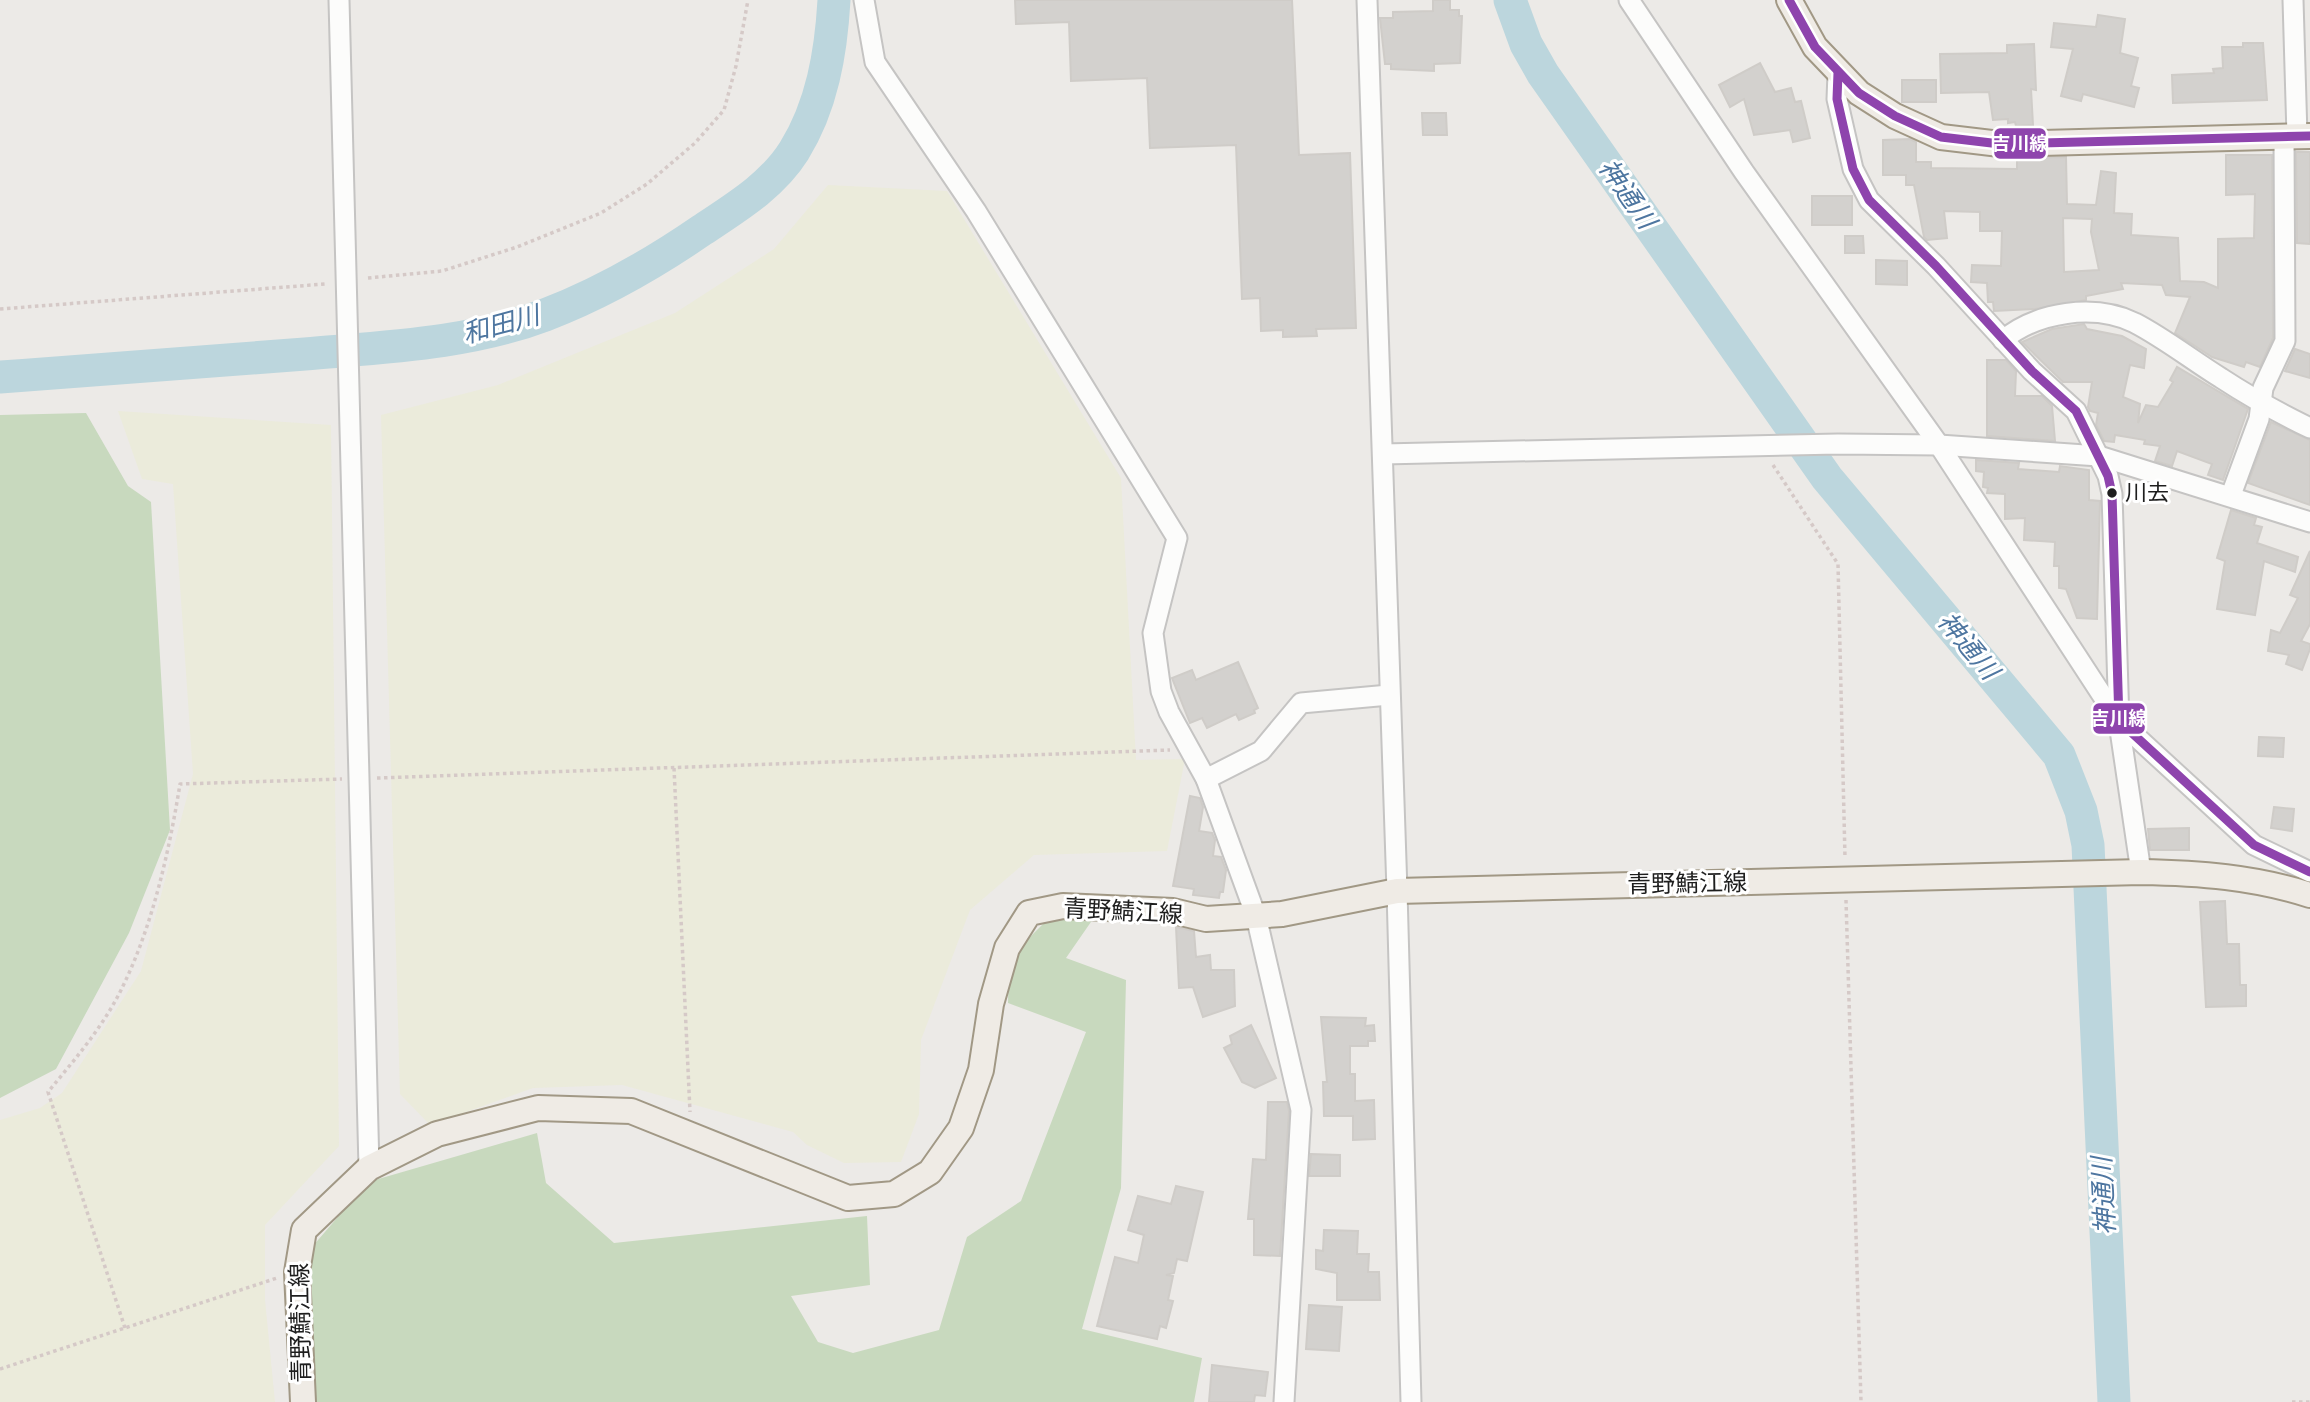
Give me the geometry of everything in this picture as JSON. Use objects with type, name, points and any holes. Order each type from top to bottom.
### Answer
[{"type":"main road","points":[[1790,0],[1815,47],[1859,93],[1895,116],[1941,137],[2014,144],[2297,136]]},
{"type":"main road","name":"青野鯖江線","points":[[303,1402],[297,1272],[304,1230],[369,1168],[437,1134],[538,1108],[631,1111],[848,1198],[894,1194],[930,1172],[961,1128],[981,1070],[991,1003],[1007,948],[1029,913],[1063,906],[1173,911],[1206,919],[1256,916],[1397,891],[2135,872],[2201,873],[2247,879],[2310,895]]},
{"type":"street","points":[[339,0],[369,1168]]},
{"type":"street","points":[[864,0],[875,62],[976,211],[1177,538],[1153,633],[1161,691],[1180,750],[1206,779],[1256,916],[1301,1110],[1284,1402]]},
{"type":"street","points":[[1367,0],[1411,1402]]},
{"type":"street","points":[[1629,0],[1744,172],[1939,445],[2119,721],[2254,845],[2310,872]]},
{"type":"street","points":[[2231,495],[2259,419],[2263,388],[2285,341],[2297,136],[2293,0]]},
{"type":"street","points":[[1838,73],[1837,99],[1853,169],[1869,200],[1936,266],[2032,371],[2076,411],[2099,456],[2112,494],[2119,721],[2135,872]]},
{"type":"street","points":[[2003,340],[2020,326],[2051,315],[2096,313],[2133,322],[2261,404],[2310,428]]},
{"type":"street","points":[[1382,454],[1826,444],[1939,445],[2099,456],[2231,495],[2310,522]]},
{"type":"street","points":[[1206,779],[1261,751],[1301,703],[1389,695]]},
{"type":"path","points":[[368,278],[442,271],[492,255],[600,213],[647,184],[695,143],[724,110],[736,65],[748,0]]},
{"type":"path","points":[[0,309],[203,296],[325,284]]},
{"type":"path","points":[[1767,445],[1838,564],[1861,1402]]},
{"type":"path","points":[[125,1328],[48,1093],[91,1040],[123,986],[170,846],[180,784],[1180,750]]},
{"type":"path","points":[[674,768],[691,1136]]},
{"type":"path","points":[[0,1369],[297,1272]]},
{"type":"path","points":[[2292,1402],[2310,1402]]},
{"type":"green space","points":[[828,185],[947,191],[1121,478],[1136,760],[1185,759],[1167,851],[1034,855],[970,910],[921,1040],[919,1114],[901,1162],[844,1163],[807,1145],[793,1132],[622,1085],[533,1088],[430,1125],[400,1094],[381,415],[498,385],[675,313],[774,249]]},
{"type":"green space","points":[[118,411],[331,425],[339,1146],[265,1225],[265,1300],[275,1402],[0,1402],[0,1120],[40,1108],[62,1093],[141,971],[193,774],[173,484],[142,479]]},
{"type":"green space","points":[[86,413],[128,486],[151,502],[170,830],[129,933],[56,1069],[0,1098],[0,415]]},
{"type":"green space","points":[[1093,919],[1066,958],[1126,980],[1121,1188],[1082,1329],[1202,1358],[1194,1402],[311,1402],[312,1247],[368,1182],[537,1133],[546,1183],[614,1243],[867,1216],[870,1285],[791,1296],[818,1342],[853,1353],[939,1330],[967,1237],[1021,1201],[1086,1032],[1008,1003],[1009,958],[1047,920]]},
{"type":"building","points":[[1015,0],[1292,0],[1299,155],[1350,153],[1356,328],[1316,329],[1317,336],[1283,337],[1283,330],[1261,331],[1260,298],[1242,299],[1236,145],[1150,148],[1147,78],[1071,81],[1069,22],[1016,24]]},
{"type":"building","points":[[1433,0],[1450,0],[1450,10],[1459,10],[1459,16],[1462,16],[1460,63],[1434,64],[1434,71],[1391,69],[1391,64],[1385,64],[1380,18],[1393,18],[1393,12],[1433,11]]},
{"type":"building","points":[[2098,15],[2125,19],[2120,53],[2138,58],[2131,86],[2139,88],[2134,107],[2083,94],[2081,101],[2061,96],[2073,49],[2051,47],[2054,23],[2096,27]]},
{"type":"building","points":[[2243,43],[2263,43],[2267,100],[2173,103],[2172,75],[2214,73],[2213,69],[2223,68],[2222,47],[2243,47]]},
{"type":"building","points":[[2034,44],[2036,90],[2031,89],[2033,125],[2016,126],[2015,122],[2008,123],[2008,119],[1993,120],[1989,92],[1941,93],[1940,54],[2007,53],[2007,45]]},
{"type":"building","points":[[1760,63],[1775,92],[1791,88],[1795,102],[1801,101],[1810,138],[1793,142],[1790,130],[1754,135],[1744,99],[1730,107],[1719,85]]},
{"type":"building","points":[[1902,80],[1936,80],[1936,102],[1902,102]]},
{"type":"building","points":[[1422,113],[1446,113],[1447,135],[1423,135]]},
{"type":"building","points":[[1910,139],[1916,142],[1916,162],[1931,162],[1931,168],[2017,169],[2017,158],[2066,157],[2067,204],[2096,205],[2101,171],[2116,173],[2114,213],[2132,214],[2131,235],[2178,238],[2180,281],[2204,282],[2218,288],[2218,239],[2254,238],[2255,194],[2226,195],[2226,155],[2272,155],[2273,338],[2260,367],[2246,362],[2244,367],[2212,357],[2175,333],[2190,297],[2166,295],[2162,285],[2121,283],[2123,289],[2086,296],[2086,300],[2035,309],[1994,311],[1993,302],[1988,302],[1987,283],[1971,282],[1972,265],[2001,266],[2002,231],[1980,231],[1980,212],[1944,211],[1947,238],[1927,240],[1924,237],[1914,185],[1906,185],[1906,175],[1883,175],[1883,140]],"holes":[[[2063,218],[2092,219],[2091,232],[2099,270],[2064,272]]]},
{"type":"building","points":[[2296,152],[2310,152],[2310,244],[2297,243]]},
{"type":"building","points":[[1812,196],[1852,196],[1852,225],[1812,225]]},
{"type":"building","points":[[1845,236],[1863,236],[1864,253],[1845,253]]},
{"type":"building","points":[[1876,260],[1907,261],[1907,285],[1876,284]]},
{"type":"building","points":[[2084,324],[2087,329],[2122,336],[2146,349],[2144,368],[2130,365],[2123,397],[2140,404],[2138,423],[2146,405],[2158,407],[2173,382],[2170,380],[2177,367],[2248,409],[2223,480],[2208,475],[2212,464],[2177,451],[2172,466],[2155,461],[2160,446],[2144,444],[2145,440],[2115,435],[2114,442],[2104,441],[2096,425],[2098,413],[2090,411],[2088,407],[2092,382],[2063,382],[2022,342],[2052,329]]},
{"type":"building","points":[[2295,349],[2310,354],[2310,378],[2285,371]]},
{"type":"building","points":[[1987,360],[2006,360],[2016,371],[2015,396],[2042,396],[2052,406],[2055,441],[1987,436]]},
{"type":"building","points":[[2271,422],[2310,440],[2310,505],[2248,483]]},
{"type":"building","points":[[1976,460],[2019,463],[2018,469],[2059,472],[2060,466],[2089,470],[2089,500],[2100,501],[2097,619],[2077,618],[2066,589],[2059,588],[2059,566],[2054,566],[2055,542],[2024,540],[2025,518],[2005,519],[2005,494],[1987,493],[1988,488],[1983,487],[1984,472],[1976,471]]},
{"type":"building","points":[[2231,510],[2256,518],[2254,525],[2262,527],[2257,543],[2298,557],[2295,572],[2264,561],[2255,615],[2217,609],[2225,561],[2217,558]]},
{"type":"building","points":[[2310,551],[2310,624],[2301,641],[2310,644],[2310,649],[2302,670],[2286,664],[2289,655],[2268,651],[2271,630],[2280,633],[2298,598],[2290,595]]},
{"type":"building","points":[[1238,662],[1258,708],[1254,710],[1255,713],[1239,720],[1236,714],[1207,728],[1202,718],[1190,723],[1172,678],[1192,670],[1196,680]]},
{"type":"building","points":[[2259,737],[2284,738],[2283,757],[2258,756]]},
{"type":"building","points":[[1190,796],[1200,798],[1203,807],[1199,831],[1212,833],[1215,840],[1213,856],[1221,857],[1226,870],[1223,892],[1220,892],[1219,898],[1193,895],[1194,889],[1173,886]]},
{"type":"building","points":[[2274,807],[2294,809],[2292,831],[2271,828]]},
{"type":"building","points":[[2189,828],[2189,850],[2150,850],[2148,829]]},
{"type":"building","points":[[2225,901],[2227,944],[2239,944],[2240,985],[2246,985],[2246,1006],[2206,1007],[2200,902]]},
{"type":"building","points":[[1176,927],[1194,931],[1196,957],[1210,955],[1211,970],[1234,970],[1235,1006],[1203,1017],[1193,987],[1179,988]]},
{"type":"building","points":[[1321,1017],[1366,1018],[1365,1026],[1374,1025],[1375,1041],[1368,1041],[1368,1046],[1350,1046],[1350,1074],[1355,1074],[1355,1101],[1374,1100],[1375,1139],[1353,1140],[1353,1116],[1324,1116],[1323,1082],[1327,1082]]},
{"type":"building","points":[[1251,1025],[1276,1078],[1255,1088],[1242,1082],[1224,1048],[1232,1044],[1230,1036]]},
{"type":"building","points":[[1268,1102],[1287,1102],[1289,1111],[1280,1256],[1254,1255],[1254,1219],[1248,1219],[1253,1159],[1266,1160]]},
{"type":"building","points":[[1311,1154],[1340,1155],[1340,1176],[1309,1176]]},
{"type":"building","points":[[1176,1186],[1203,1192],[1187,1261],[1177,1259],[1174,1273],[1166,1275],[1173,1276],[1168,1300],[1173,1301],[1166,1328],[1160,1326],[1157,1339],[1097,1326],[1115,1257],[1138,1263],[1144,1235],[1128,1230],[1138,1196],[1171,1204]]},
{"type":"building","points":[[1324,1230],[1358,1231],[1357,1254],[1369,1254],[1368,1272],[1379,1272],[1380,1300],[1337,1300],[1337,1273],[1316,1269],[1316,1250],[1323,1251]]},
{"type":"building","points":[[1309,1305],[1342,1307],[1339,1351],[1306,1349]]},
{"type":"building","points":[[1212,1365],[1268,1372],[1265,1396],[1255,1395],[1254,1402],[1209,1402]]},
{"type":"waterway","name":"和田川","points":[[0,377],[426,343],[516,325],[606,288],[646,266],[727,213],[764,186],[785,164],[804,134],[818,97],[827,59],[834,0]]},
{"type":"waterway","name":"神通川","points":[[1510,0],[1526,44],[1543,74],[1827,478],[2059,755],[2081,811],[2088,845],[2114,1402]]},
{"type":"transit line","name":"吉川線","points":[[1789,0],[1815,47],[1859,93],[1895,116],[1941,137],[2000,144],[2310,136]]},
{"type":"transit line","name":"吉川線","points":[[1838,73],[1837,99],[1853,169],[1869,200],[1936,266],[2032,371],[2076,411],[2108,476],[2112,494],[2119,721],[2254,845],[2310,872]]},
{"type":"place","name":"川去","points":[[2112,493]]}]
